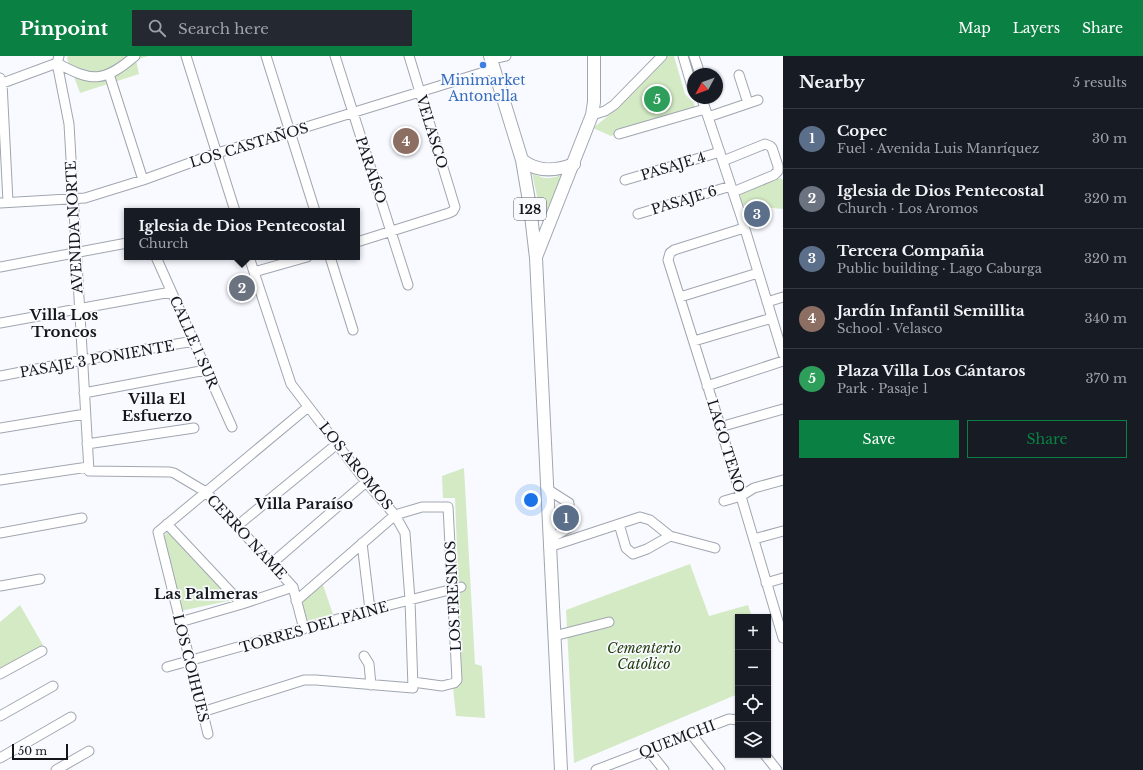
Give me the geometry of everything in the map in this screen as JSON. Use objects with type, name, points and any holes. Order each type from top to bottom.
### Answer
[{"type":"main road","points":[[561,770],[536,258],[592,116],[594,102],[594,56]]},
{"type":"main road","name":"128","points":[[492,61],[522,160],[530,207],[536,258]]},
{"type":"main road","points":[[522,160],[535,168],[548,170],[574,164]]},
{"type":"street","points":[[4,203],[1,82],[58,60],[72,71],[94,78],[108,74],[126,64],[135,56]]},
{"type":"street","points":[[186,56],[234,208]]},
{"type":"street","points":[[266,56],[314,208]]},
{"type":"street","name":"PARAÍSO","points":[[335,56],[408,285]]},
{"type":"street","name":"VELASCO","points":[[391,231],[450,213],[454,209],[454,204],[409,56]]},
{"type":"street","name":"LOS CASTAÑOS","points":[[4,203],[85,198],[143,180],[216,153],[420,92],[506,56]]},
{"type":"street","points":[[592,116],[605,111],[614,105],[662,56]]},
{"type":"street","points":[[683,56],[687,70]]},
{"type":"street","points":[[694,56],[698,68]]},
{"type":"street","name":"AVENIDA NORTE","points":[[58,60],[68,124],[89,469]]},
{"type":"street","points":[[108,74],[143,180]]},
{"type":"street","points":[[739,75],[748,104]]},
{"type":"street","points":[[619,134],[748,104],[758,100]]},
{"type":"street","points":[[704,104],[738,207],[772,318],[781,341],[783,354]]},
{"type":"street","name":"PASAJE 6","points":[[638,214],[732,189],[774,176],[778,172],[778,166],[772,148],[765,144],[723,161]]},
{"type":"street","name":"PASAJE 4","points":[[625,180],[720,152]]},
{"type":"street","name":"LAGO TENO","points":[[744,228],[677,248],[670,253],[668,260],[708,386],[782,633]]},
{"type":"street","points":[[360,241],[391,231]]},
{"type":"street","points":[[0,267],[76,254],[124,244]]},
{"type":"street","name":"CALLE 1 SUR","points":[[157,260],[232,428]]},
{"type":"street","name":"LOS AROMOS","points":[[250,260],[291,384],[366,482],[395,515],[403,529],[406,537],[413,685]]},
{"type":"street","points":[[254,272],[296,260]]},
{"type":"street","points":[[331,260],[353,330]]},
{"type":"street","points":[[680,297],[758,274]]},
{"type":"street","points":[[0,323],[79,310],[171,292]]},
{"type":"street","points":[[767,302],[783,297]]},
{"type":"street","points":[[694,341],[772,318]]},
{"type":"street","name":"PASAJE 3 PONIENTE","points":[[0,376],[194,341]]},
{"type":"street","points":[[708,386],[783,361]]},
{"type":"street","points":[[84,393],[206,370]]},
{"type":"street","points":[[242,604],[167,524],[308,407]]},
{"type":"street","points":[[720,427],[783,409]]},
{"type":"street","points":[[0,428],[85,414]]},
{"type":"street","points":[[87,444],[194,428]]},
{"type":"street","points":[[237,526],[337,444]]},
{"type":"street","name":"CERRO NAME","points":[[0,480],[89,469],[174,473],[206,492],[293,587],[304,629]]},
{"type":"street","points":[[724,501],[741,496],[754,488],[783,480]]},
{"type":"street","points":[[271,564],[366,482]]},
{"type":"street","points":[[547,489],[569,503],[570,527],[549,543]]},
{"type":"street","name":"LOS FRESNOS","points":[[395,515],[422,507],[448,507],[457,589],[457,677],[454,683],[442,686],[413,685]]},
{"type":"street","points":[[296,601],[395,515]]},
{"type":"street","points":[[549,543],[640,517],[650,520],[670,536],[715,548]]},
{"type":"street","points":[[0,533],[82,518]]},
{"type":"street","name":"LOS COIHUES","points":[[167,524],[158,532],[208,734]]},
{"type":"street","points":[[619,524],[626,548],[633,554],[647,549],[670,536]]},
{"type":"street","points":[[754,540],[783,531]]},
{"type":"street","points":[[362,543],[370,610]]},
{"type":"street","points":[[766,583],[783,578]]},
{"type":"street","points":[[0,586],[40,579]]},
{"type":"street","points":[[180,622],[293,587]]},
{"type":"street","name":"TORRES DEL PAINE","points":[[167,667],[370,610],[457,589]]},
{"type":"street","points":[[554,636],[609,622]]},
{"type":"street","points":[[0,674],[42,651]]},
{"type":"street","points":[[364,656],[369,664],[371,685]]},
{"type":"street","points":[[202,712],[304,680],[371,685],[413,685]]},
{"type":"street","points":[[0,716],[53,686]]},
{"type":"street","points":[[0,758],[71,717]]},
{"type":"street","name":"QUEMCHI","points":[[596,770],[729,719],[735,719]]},
{"type":"street","points":[[691,734],[720,770]]},
{"type":"street","points":[[648,750],[658,766],[664,770]]},
{"type":"street","points":[[56,770],[89,751]]},
{"type":"street","points":[[767,758],[777,770]]},
{"type":"green space","points":[[68,56],[148,56],[136,60],[139,74],[80,93],[67,58]]},
{"type":"green space","points":[[666,56],[674,56],[685,94],[687,96],[687,104],[694,104],[695,110],[611,136],[593,128],[608,116]]},
{"type":"green space","points":[[532,173],[548,178],[564,174],[543,224]]},
{"type":"green space","points":[[781,178],[783,180],[783,209],[742,205],[740,194]]},
{"type":"green space","points":[[464,468],[475,664],[482,666],[485,718],[456,716],[453,688],[462,681],[455,498],[443,498],[442,476]]},
{"type":"green space","points":[[168,532],[233,600],[180,611],[163,535]]},
{"type":"green space","name":"Cementerio Católico","points":[[690,564],[709,616],[748,605],[751,614],[735,614],[735,695],[574,763],[566,610]]},
{"type":"green space","points":[[323,585],[333,614],[307,621],[302,602]]},
{"type":"green space","points":[[20,605],[43,645],[0,668],[0,622]]},
{"type":"place","name":"Minimarket Antonella","points":[[483,65]]},
{"type":"place","name":"Plaza Villa Los Cántaros","points":[[657,99]]},
{"type":"place","name":"Jardín Infantil Semillita","points":[[406,141]]},
{"type":"place","name":"Tercera Compañia","points":[[757,214]]},
{"type":"place","name":"Iglesia de Dios Pentecostal","points":[[242,288]]},
{"type":"place","name":"Copec","points":[[566,518]]},
{"type":"district","name":"Villa Los Troncos","points":[[64,324]]},
{"type":"district","name":"Villa El Esfuerzo","points":[[157,408]]},
{"type":"district","name":"Villa Paraíso","points":[[304,504]]},
{"type":"district","name":"Las Palmeras","points":[[206,594]]}]
